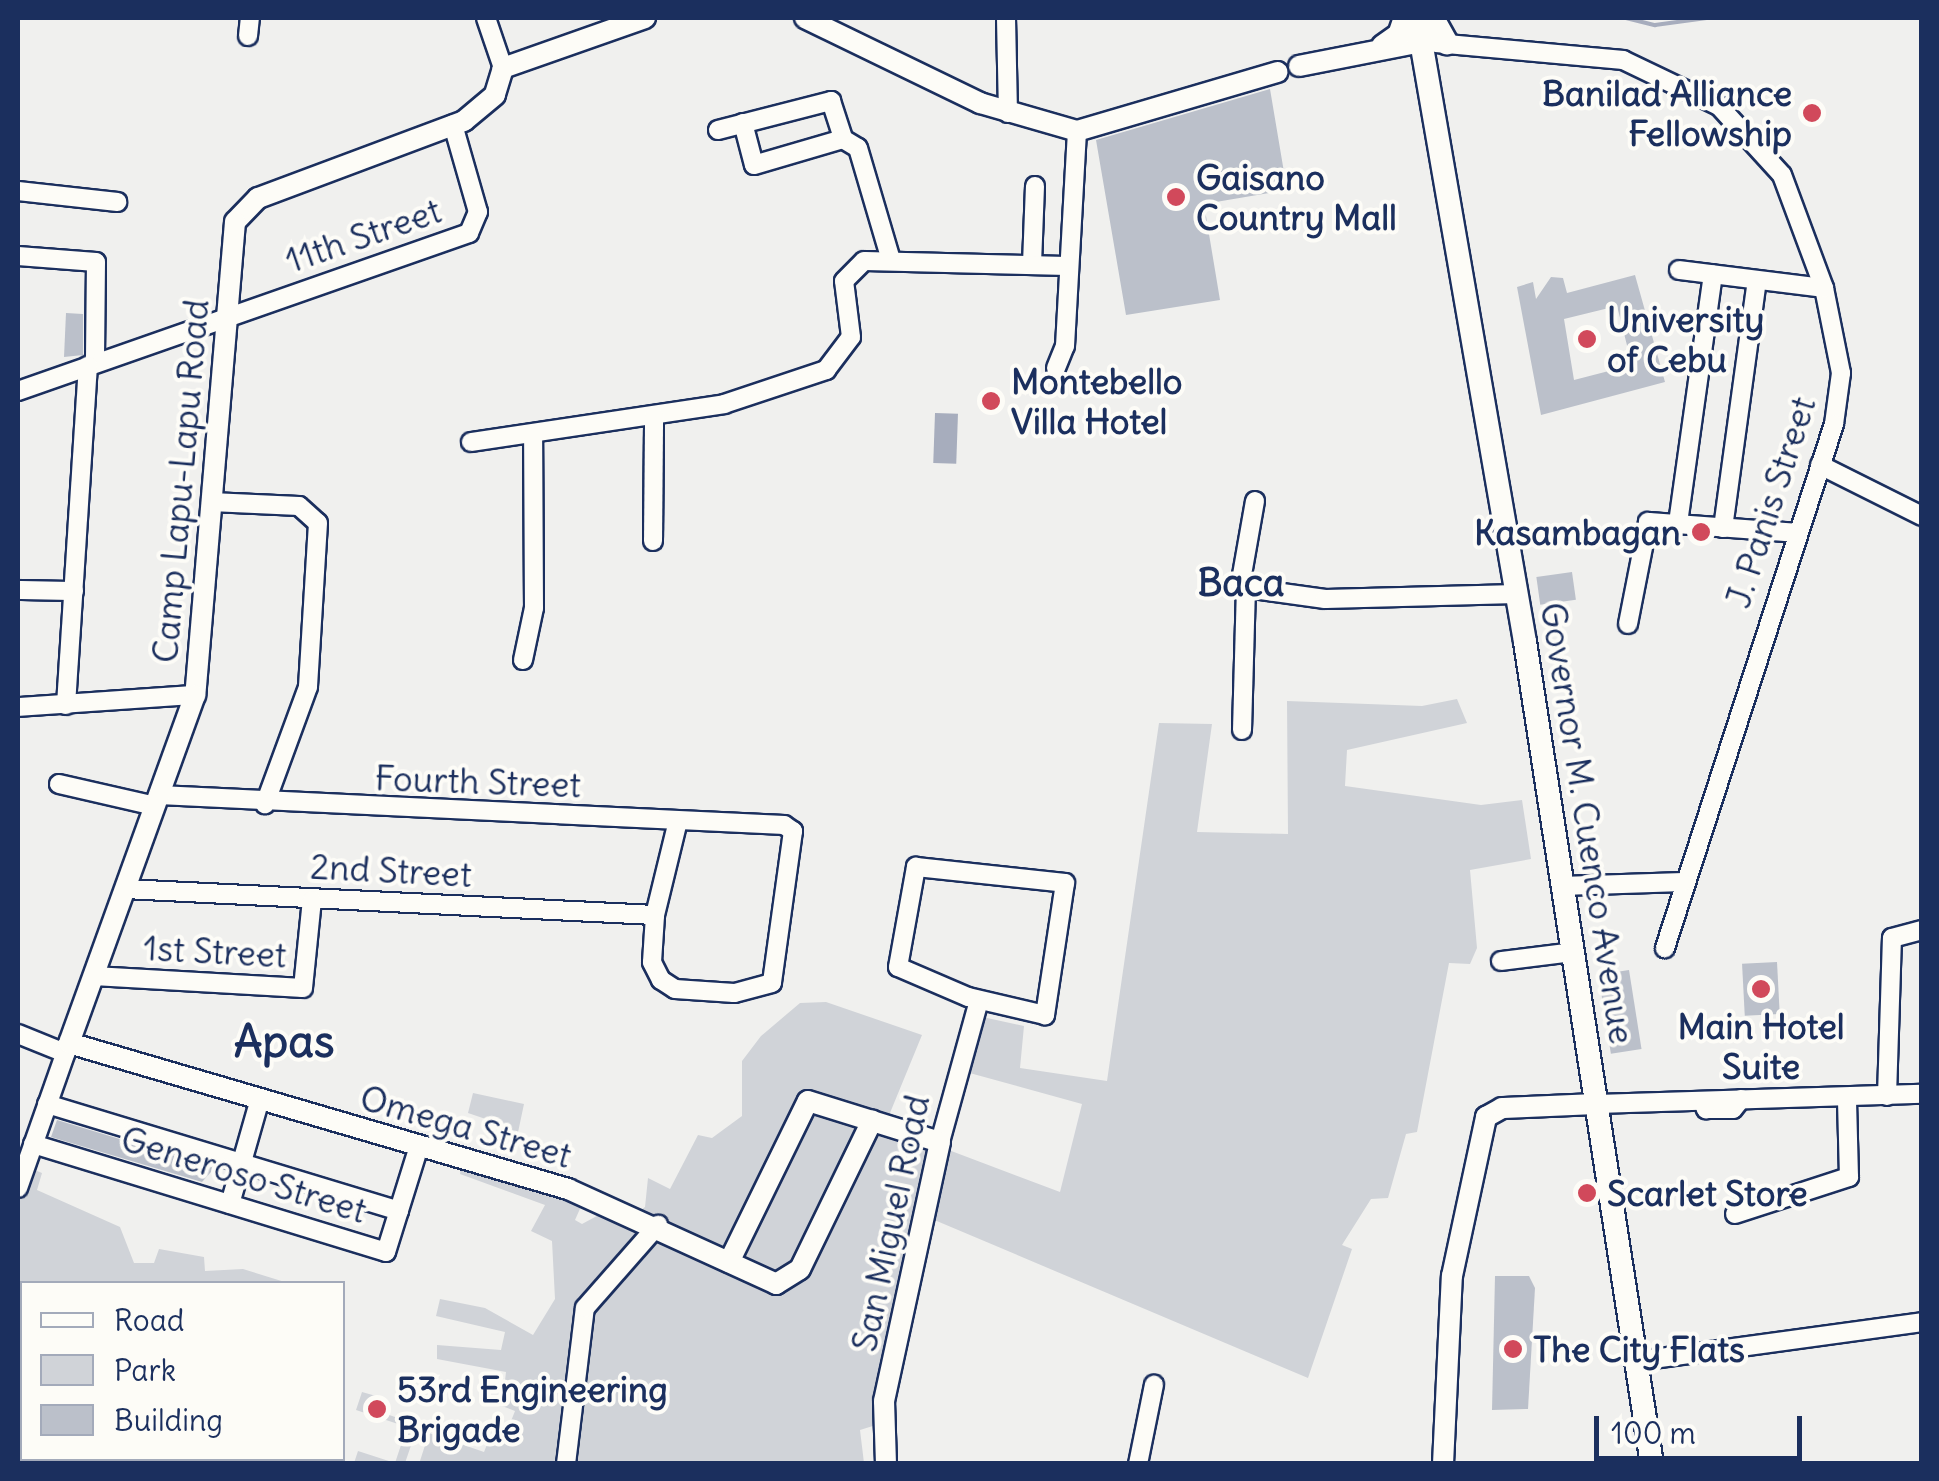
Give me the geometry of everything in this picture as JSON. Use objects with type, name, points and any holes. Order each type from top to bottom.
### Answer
[{"type":"main road","points":[[1383,46],[1400,35],[1405,18]]},
{"type":"main road","name":"Governor M. Cuenco Avenue","points":[[1417,18],[1517,594],[1652,1464]]},
{"type":"main road","points":[[1433,18],[1447,43]]},
{"type":"street","points":[[486,18],[503,68],[645,18]]},
{"type":"street","points":[[805,18],[1008,112],[1077,131],[1288,69],[1383,46],[1421,42]]},
{"type":"street","points":[[1006,18],[1008,112]]},
{"type":"street","name":"J. Panis Street","points":[[1421,42],[1623,60],[1719,106],[1782,175],[1824,288],[1841,372],[1820,465],[1682,882],[1665,948]]},
{"type":"street","name":"Camp Lapu-Lapu Road","points":[[18,1188],[195,694],[230,240],[245,208],[453,125],[495,95],[503,68]]},
{"type":"street","points":[[718,130],[831,100],[844,138],[861,153],[890,257]]},
{"type":"street","points":[[743,123],[754,165],[844,138]]},
{"type":"street","name":"11th Street","points":[[18,392],[469,233],[478,212],[453,125]]},
{"type":"street","points":[[1056,368],[1065,346],[1077,131]]},
{"type":"street","points":[[1032,264],[1035,186]]},
{"type":"street","points":[[18,191],[117,202]]},
{"type":"street","points":[[18,256],[96,262],[66,705]]},
{"type":"street","points":[[471,442],[533,436],[724,404],[826,370],[851,337],[844,280],[864,261],[890,257],[1068,266]]},
{"type":"street","points":[[1679,270],[1824,288]]},
{"type":"street","points":[[1678,523],[1714,274]]},
{"type":"street","points":[[1723,528],[1757,280]]},
{"type":"street","points":[[653,541],[654,416]]},
{"type":"street","points":[[523,660],[534,608],[533,436]]},
{"type":"street","points":[[1820,465],[1922,516]]},
{"type":"street","points":[[1256,501],[1240,586],[1325,600],[1517,594]]},
{"type":"street","points":[[212,502],[299,506],[318,523],[308,687],[264,804]]},
{"type":"street","points":[[1628,624],[1648,522],[1796,533]]},
{"type":"street","points":[[1242,730],[1246,588]]},
{"type":"street","points":[[18,590],[74,591]]},
{"type":"street","points":[[18,707],[195,694]]},
{"type":"street","name":"Fourth Street","points":[[59,784],[157,801],[678,821],[793,831],[772,983],[734,993],[674,989],[652,962],[655,915]]},
{"type":"street","points":[[655,915],[678,821]]},
{"type":"street","points":[[916,867],[1065,883],[1045,1014],[979,1000],[898,967],[916,867]]},
{"type":"street","points":[[1562,886],[1682,882]]},
{"type":"street","name":"2nd Street","points":[[125,889],[655,915]]},
{"type":"street","name":"1st Street","points":[[94,976],[303,988],[312,900]]},
{"type":"street","points":[[1887,1096],[1892,938],[1922,930]]},
{"type":"street","points":[[1501,960],[1572,952]]},
{"type":"street","name":"San Miguel Road","points":[[886,1464],[884,1401],[940,1142],[979,1000]]},
{"type":"street","points":[[18,1034],[67,1048]]},
{"type":"street","name":"Omega Street","points":[[67,1048],[419,1146],[658,1225],[776,1284],[800,1269],[872,1121]]},
{"type":"street","points":[[1442,1464],[1452,1276],[1486,1117],[1502,1108],[1702,1102],[1706,1110],[1733,1109],[1741,1100],[1922,1094]]},
{"type":"street","points":[[1736,1214],[1848,1177],[1847,1098]]},
{"type":"street","points":[[230,1204],[260,1099]]},
{"type":"street","points":[[729,1262],[808,1101],[940,1142]]},
{"type":"street","points":[[47,1104],[399,1211]]},
{"type":"street","name":"Generoso Street","points":[[33,1144],[386,1252],[419,1146]]},
{"type":"street","points":[[566,1464],[585,1308],[658,1225]]},
{"type":"street","points":[[1638,1361],[1922,1322]]},
{"type":"street","points":[[1138,1464],[1154,1385]]},
{"type":"green space","points":[[1457,699],[1467,723],[1347,750],[1345,786],[1481,805],[1522,800],[1531,859],[1470,870],[1477,948],[1470,964],[1449,963],[1417,1132],[1406,1134],[1388,1198],[1371,1199],[1342,1245],[1352,1249],[1308,1378],[932,1219],[946,1149],[1060,1192],[1082,1104],[966,1072],[978,1016],[1024,1026],[1020,1068],[1107,1081],[1159,723],[1212,724],[1197,832],[1288,834],[1287,701],[1422,706]]},
{"type":"green space","points":[[826,1002],[922,1035],[883,1130],[921,1145],[932,1158],[876,1425],[860,1430],[864,1463],[419,1464],[429,1433],[484,1452],[494,1427],[507,1431],[515,1411],[502,1406],[506,1372],[437,1359],[437,1345],[501,1350],[505,1332],[436,1316],[440,1299],[485,1308],[533,1335],[555,1299],[552,1241],[531,1231],[545,1205],[460,1174],[462,1163],[583,1202],[575,1220],[582,1224],[608,1210],[630,1219],[645,1207],[648,1178],[670,1189],[698,1135],[712,1138],[742,1116],[742,1061],[761,1036],[800,1003]]},
{"type":"green space","points":[[473,1093],[524,1104],[513,1156],[506,1153],[512,1128],[468,1113]]},
{"type":"green space","points":[[32,1169],[42,1173],[37,1190],[120,1227],[134,1263],[154,1263],[159,1249],[204,1257],[205,1271],[243,1269],[282,1281],[20,1281],[18,1378],[18,1206]]},
{"type":"green space","points":[[362,1392],[376,1396],[372,1409],[418,1425],[405,1463],[395,1463],[407,1427],[356,1410]]},
{"type":"green space","points":[[358,1451],[395,1463],[354,1463]]},
{"type":"water","points":[[935,413],[958,414],[956,464],[933,463]]},
{"type":"building","name":"Gaisano Country Mall","points":[[1270,89],[1287,190],[1204,204],[1220,300],[1126,315],[1096,140]]},
{"type":"building","points":[[1635,275],[1665,382],[1541,415],[1517,287],[1533,282],[1536,299],[1551,277],[1563,278],[1567,293]],"holes":[[[1617,306],[1632,365],[1574,380],[1564,319]]]},
{"type":"building","points":[[66,313],[83,314],[83,355],[64,357]]},
{"type":"building","points":[[1572,572],[1576,600],[1540,605],[1536,577]]},
{"type":"building","name":"Main Hotel Suite","points":[[1777,962],[1780,1014],[1745,1016],[1742,964]]},
{"type":"building","points":[[1629,970],[1642,1049],[1611,1054],[1598,975]]},
{"type":"building","points":[[57,1120],[212,1167],[211,1172],[202,1182],[51,1137]]},
{"type":"building","name":"The City Flats","points":[[1495,1276],[1529,1276],[1535,1288],[1528,1409],[1492,1410]]},
{"type":"waterway","points":[[1626,18],[1655,25],[1707,18]]},
{"type":"place","name":"Banilad Alliance Fellowship","points":[[1812,113]]},
{"type":"place","name":"Gaisano Country Mall","points":[[1176,197]]},
{"type":"place","name":"University of Cebu","points":[[1587,339]]},
{"type":"place","name":"Montebello Villa Hotel","points":[[991,401]]},
{"type":"place","name":"Kasambagan","points":[[1701,532]]},
{"type":"place","name":"Main Hotel Suite","points":[[1761,989]]},
{"type":"place","name":"Scarlet Store","points":[[1587,1193]]},
{"type":"place","name":"The City Flats","points":[[1513,1349]]},
{"type":"place","name":"53rd Engineering Brigade","points":[[377,1409]]},
{"type":"district","name":"Baca","points":[[1241,583]]},
{"type":"district","name":"Apas","points":[[284,1042]]}]
